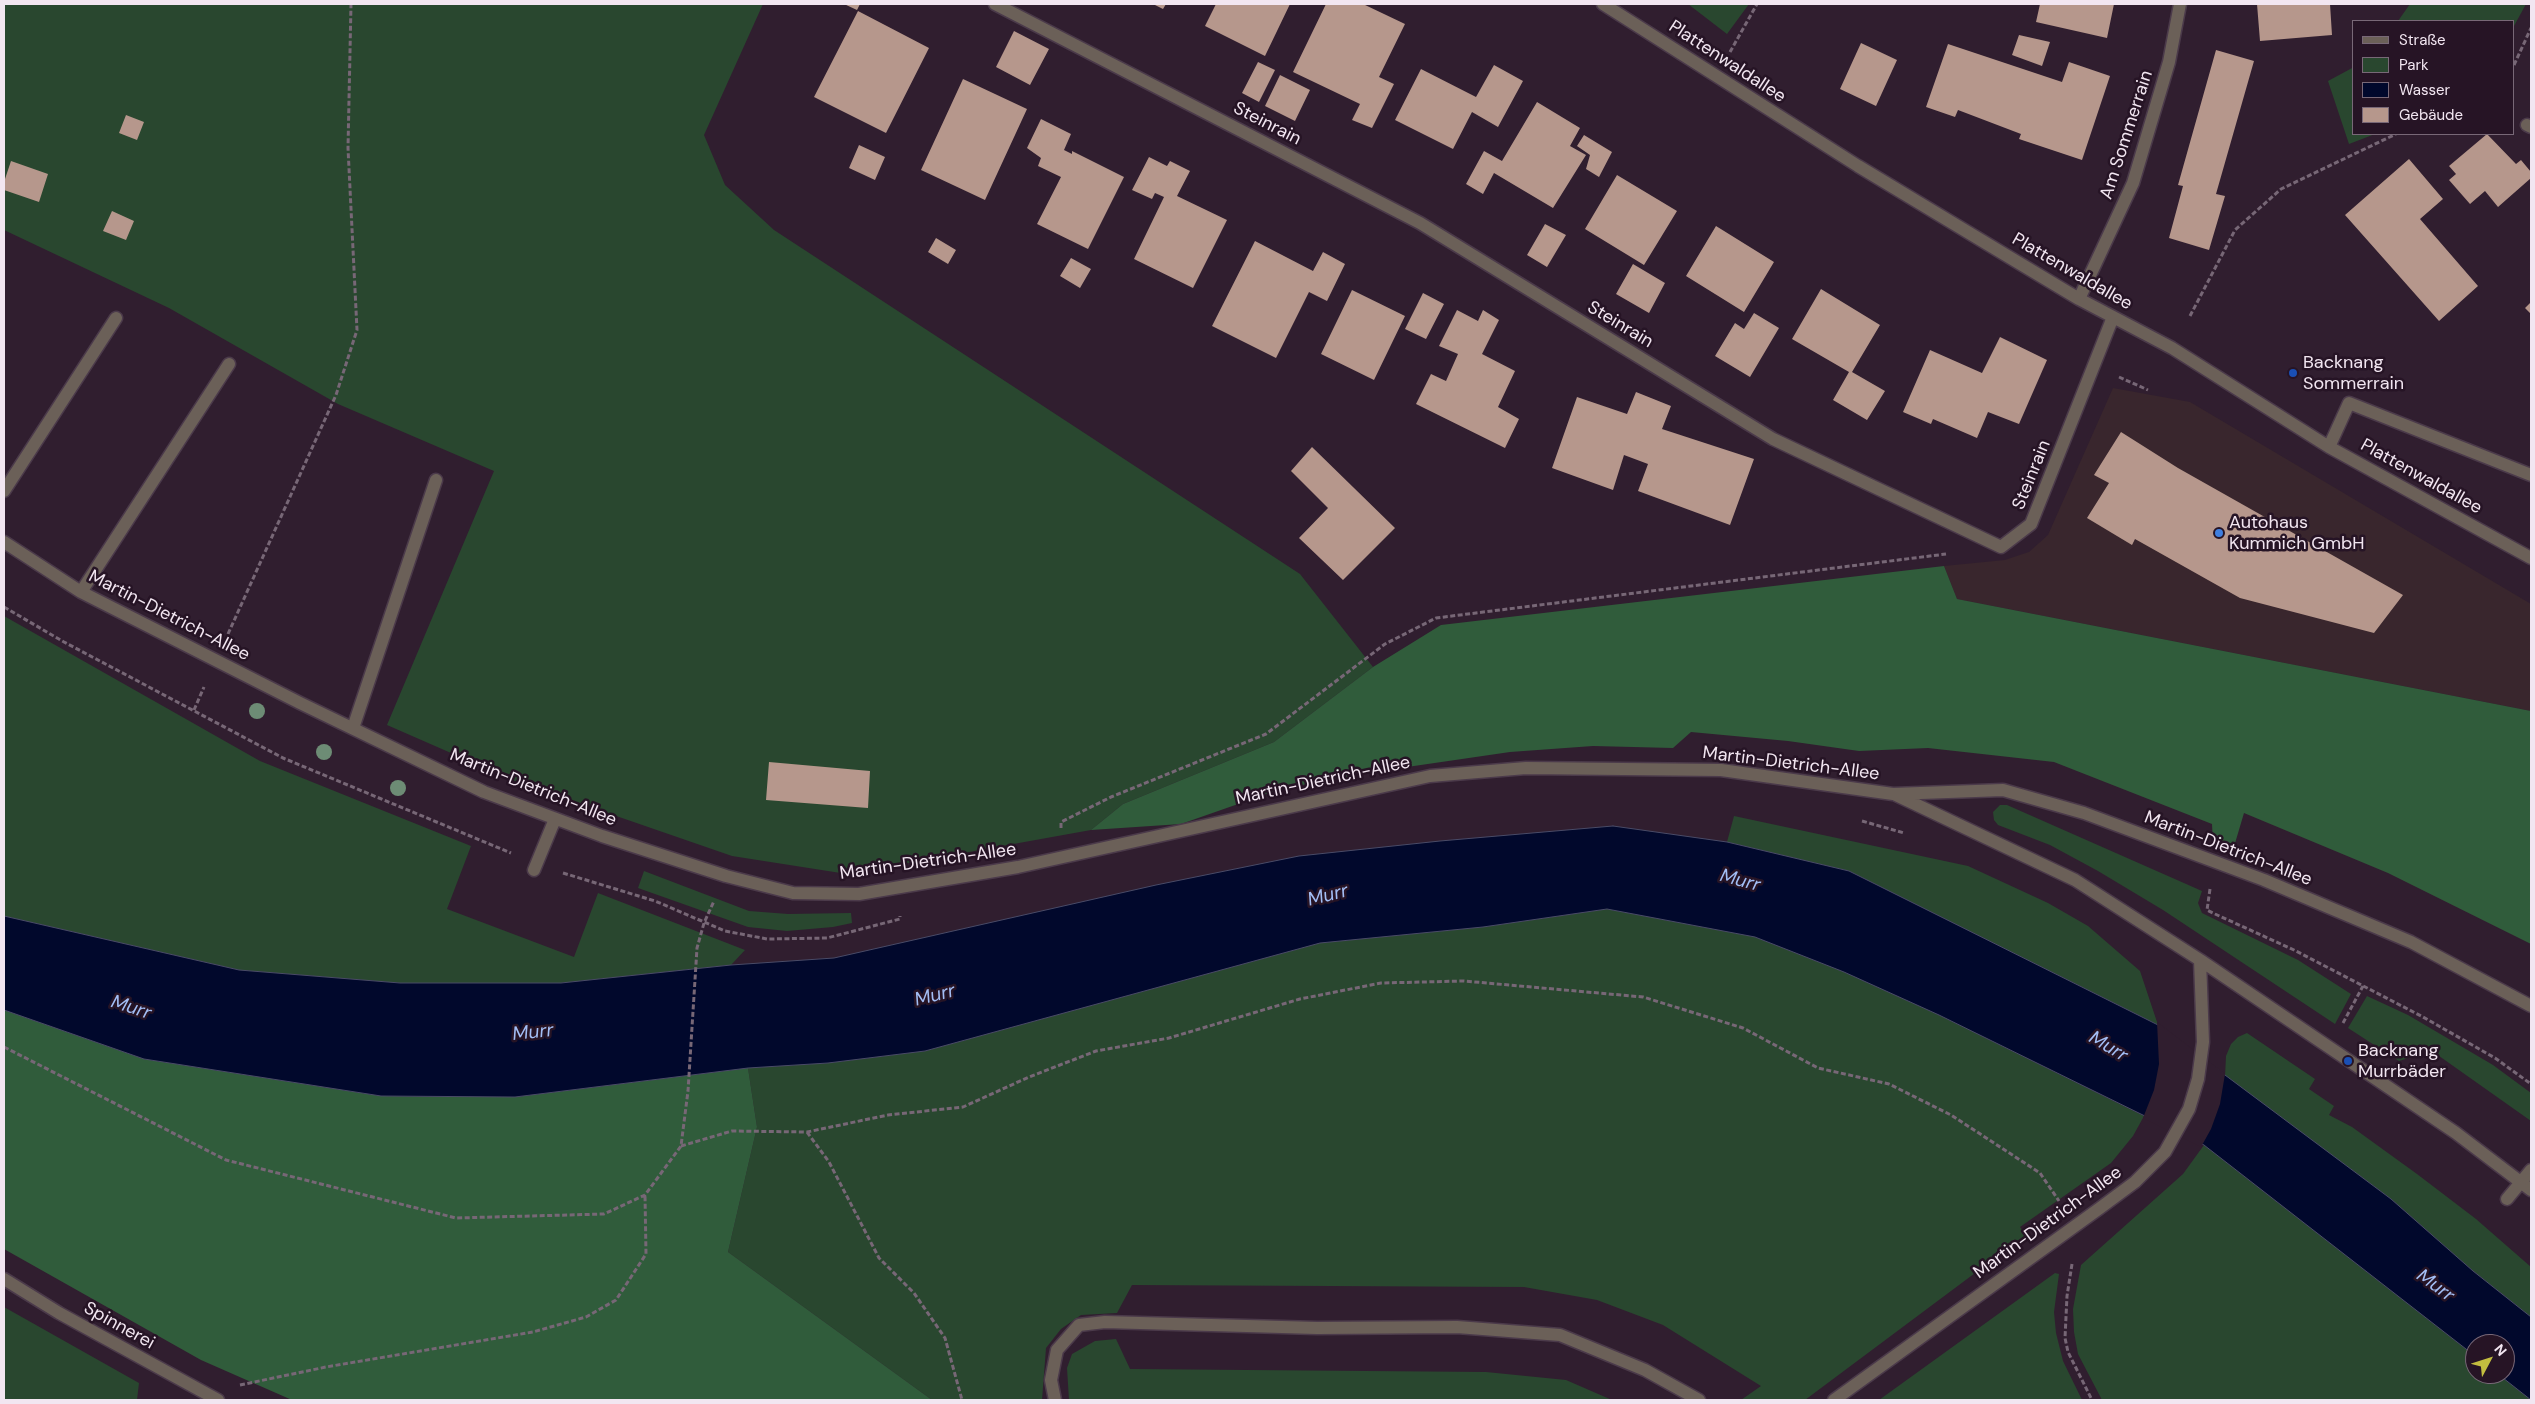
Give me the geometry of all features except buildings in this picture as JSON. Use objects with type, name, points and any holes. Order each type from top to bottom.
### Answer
[{"type":"street","name":"Steinrain","points":[[995,4],[1420,223],[1773,439],[2001,547],[2031,524],[2114,317]]},
{"type":"street","name":"Plattenwaldallee","points":[[1603,4],[1866,171],[2079,299],[2172,348],[2329,447],[2531,558]]},
{"type":"street","name":"Am Sommerrain","points":[[2079,299],[2133,183],[2168,62],[2180,4]]},
{"type":"street","points":[[4,491],[116,318]]},
{"type":"street","points":[[81,592],[229,364]]},
{"type":"street","points":[[2329,447],[2349,403],[2531,475]]},
{"type":"street","points":[[353,728],[436,480]]},
{"type":"street","name":"Martin-Dietrich-Allee","points":[[4,542],[81,592],[484,792],[726,876],[793,893],[859,894],[1018,867],[1430,776],[1526,768],[1721,770],[1894,794],[2003,790],[2084,813],[2309,898],[2412,942],[2531,1006]]},
{"type":"street","name":"Martin-Dietrich-Allee","points":[[1894,794],[2075,880],[2200,960],[2326,1047],[2456,1133],[2526,1186]]},
{"type":"street","points":[[535,866],[555,818]]},
{"type":"street","name":"Martin-Dietrich-Allee","points":[[1834,1400],[2100,1208],[2141,1176],[2165,1152],[2178,1131],[2198,1079],[2203,1042],[2200,960]]},
{"type":"street","points":[[2507,1199],[2526,1186],[2531,1170]]},
{"type":"street","name":"Spinnerei","points":[[4,1279],[202,1393],[218,1400]]},
{"type":"street","points":[[1055,1400],[1051,1380],[1057,1350],[1079,1325],[1105,1322],[1317,1328],[1457,1327],[1560,1335],[1645,1370],[1699,1400]]},
{"type":"path","points":[[194,710],[336,395],[357,330],[348,148],[351,4]]},
{"type":"path","points":[[1716,77],[1757,4]]},
{"type":"path","points":[[2515,63],[2531,28]]},
{"type":"path","points":[[2190,316],[2235,230],[2280,189],[2394,135]]},
{"type":"path","points":[[1061,822],[1111,798],[1266,734],[1385,644],[1436,618],[1951,553]]},
{"type":"path","points":[[4,607],[81,651],[283,758],[535,866],[655,901],[704,923],[746,936],[791,940],[827,938],[900,919]]},
{"type":"path","points":[[1854,818],[1908,834]]},
{"type":"path","points":[[2220,864],[2207,898],[2207,910],[2294,950],[2363,986],[2488,1054],[2531,1084]]},
{"type":"path","points":[[4,1047],[226,1160],[456,1218],[604,1214],[645,1195],[681,1146],[688,1091],[697,948],[704,923]]},
{"type":"path","points":[[681,1146],[732,1131],[807,1132],[888,1116],[963,1108],[1028,1078],[1096,1051],[1169,1038],[1300,999],[1381,983],[1464,981],[1643,997],[1743,1028],[1818,1068],[1889,1084],[1951,1114],[2040,1173],[2050,1184],[2073,1226],[2065,1338],[2068,1352],[2092,1400]]},
{"type":"path","points":[[2326,1047],[2342,1024],[2363,986]]},
{"type":"path","points":[[807,1132],[829,1162],[879,1258],[914,1293],[945,1338],[962,1400]]},
{"type":"path","points":[[202,1393],[326,1367],[533,1332],[586,1317],[616,1300],[646,1254],[645,1195]]},
{"type":"shaded area","points":[[2113,388],[2190,402],[2531,604],[2531,711],[1957,599],[1944,566],[2005,560],[2029,552],[2048,535]]},
{"type":"green space","points":[[4,4],[763,4],[704,135],[725,185],[774,230],[1300,574],[1373,667],[1274,742],[1123,804],[1091,830],[847,874],[732,856],[515,781],[387,725],[494,471],[338,404],[169,308],[4,230]]},
{"type":"green space","points":[[1688,4],[1749,4],[1727,34]]},
{"type":"green space","points":[[2410,4],[2526,4],[2515,24],[2515,20],[2399,20]]},
{"type":"green space","points":[[2352,68],[2352,135],[2372,135],[2349,144],[2328,81]]},
{"type":"green space","points":[[1944,566],[1957,599],[2531,711],[2531,944],[2388,873],[2244,813],[2233,850],[2213,844],[2212,824],[2054,762],[1928,748],[1859,751],[1788,741],[1691,732],[1673,748],[1593,746],[1510,752],[1366,773],[1281,789],[1181,824],[1091,830],[1123,804],[1274,742],[1373,667],[1441,625]]},
{"type":"green space","points":[[4,616],[260,761],[471,846],[447,909],[574,957],[598,893],[745,950],[731,965],[561,983],[400,983],[239,970],[4,916]]},
{"type":"green space","points":[[2000,805],[2007,805],[2202,891],[2198,903],[2202,913],[2298,960],[2351,994],[2335,1024],[2163,910],[2098,871],[2050,845],[1998,825],[1994,820],[1993,812]]},
{"type":"green space","points":[[1734,816],[1968,866],[2048,903],[2088,926],[2140,971],[2158,1025],[1849,871],[1727,842]]},
{"type":"green space","points":[[644,871],[749,911],[788,914],[851,913],[852,923],[833,927],[787,931],[748,927],[638,888]]},
{"type":"green space","points":[[1607,909],[1755,937],[1844,972],[1939,1015],[2144,1116],[2133,1136],[2111,1163],[2020,1227],[2026,1235],[1805,1400],[1741,1400],[1761,1386],[1663,1325],[1597,1300],[1524,1287],[1132,1285],[1117,1313],[1081,1315],[1061,1329],[1046,1348],[1042,1400],[932,1400],[728,1252],[757,1127],[748,1068],[828,1063],[925,1051],[1320,943],[1483,927]]},
{"type":"green space","points":[[2367,996],[2408,1015],[2493,1065],[2531,1093],[2531,1121],[2432,1051],[2399,1061],[2348,1028]]},
{"type":"green space","points":[[4,1010],[144,1059],[381,1096],[515,1097],[748,1068],[757,1127],[728,1252],[932,1400],[292,1400],[201,1360],[4,1249]]},
{"type":"green space","points":[[2247,1033],[2315,1079],[2309,1089],[2334,1106],[2329,1115],[2352,1127],[2417,1174],[2476,1219],[2531,1267],[2531,1317],[2473,1271],[2391,1199],[2225,1077],[2226,1056],[2231,1044],[2238,1037]]},
{"type":"green space","points":[[2204,1145],[2465,1348],[2465,1384],[2511,1384],[2531,1400],[2102,1400],[2078,1354],[2074,1332],[2073,1309],[2081,1265],[2183,1174]]},
{"type":"green space","points":[[2055,1273],[2059,1274],[2054,1312],[2056,1333],[2063,1361],[2082,1400],[1879,1400]]},
{"type":"green space","points":[[4,1307],[139,1383],[137,1400],[4,1400]]},
{"type":"green space","points":[[1116,1339],[1130,1369],[1486,1372],[1566,1380],[1612,1400],[1069,1400],[1067,1368],[1072,1354],[1095,1341]]},
{"type":"water","name":"Murr","points":[[1613,826],[1727,842],[1849,871],[2158,1025],[2391,1199],[2473,1271],[2531,1317],[2531,1400],[2511,1384],[2515,1384],[2515,1334],[2465,1334],[2465,1348],[2204,1145],[1939,1015],[1844,972],[1755,937],[1607,909],[1483,927],[1320,943],[925,1051],[828,1063],[748,1068],[515,1097],[381,1096],[144,1059],[4,1010],[4,916],[239,970],[400,983],[561,983],[731,965],[834,958],[1156,885],[1299,856],[1440,841]]},
{"type":"pier","points":[[2157,1022],[2225,1074],[2220,1104],[2211,1129],[2201,1147],[2143,1118],[2154,1090],[2159,1064]]},
{"type":"place","name":"Backnang Sommerrain","points":[[2293,373]]},
{"type":"place","name":"Autohaus Kummich GmbH","points":[[2219,533]]},
{"type":"place","name":"Backnang Murrbäder","points":[[2348,1061]]}]
